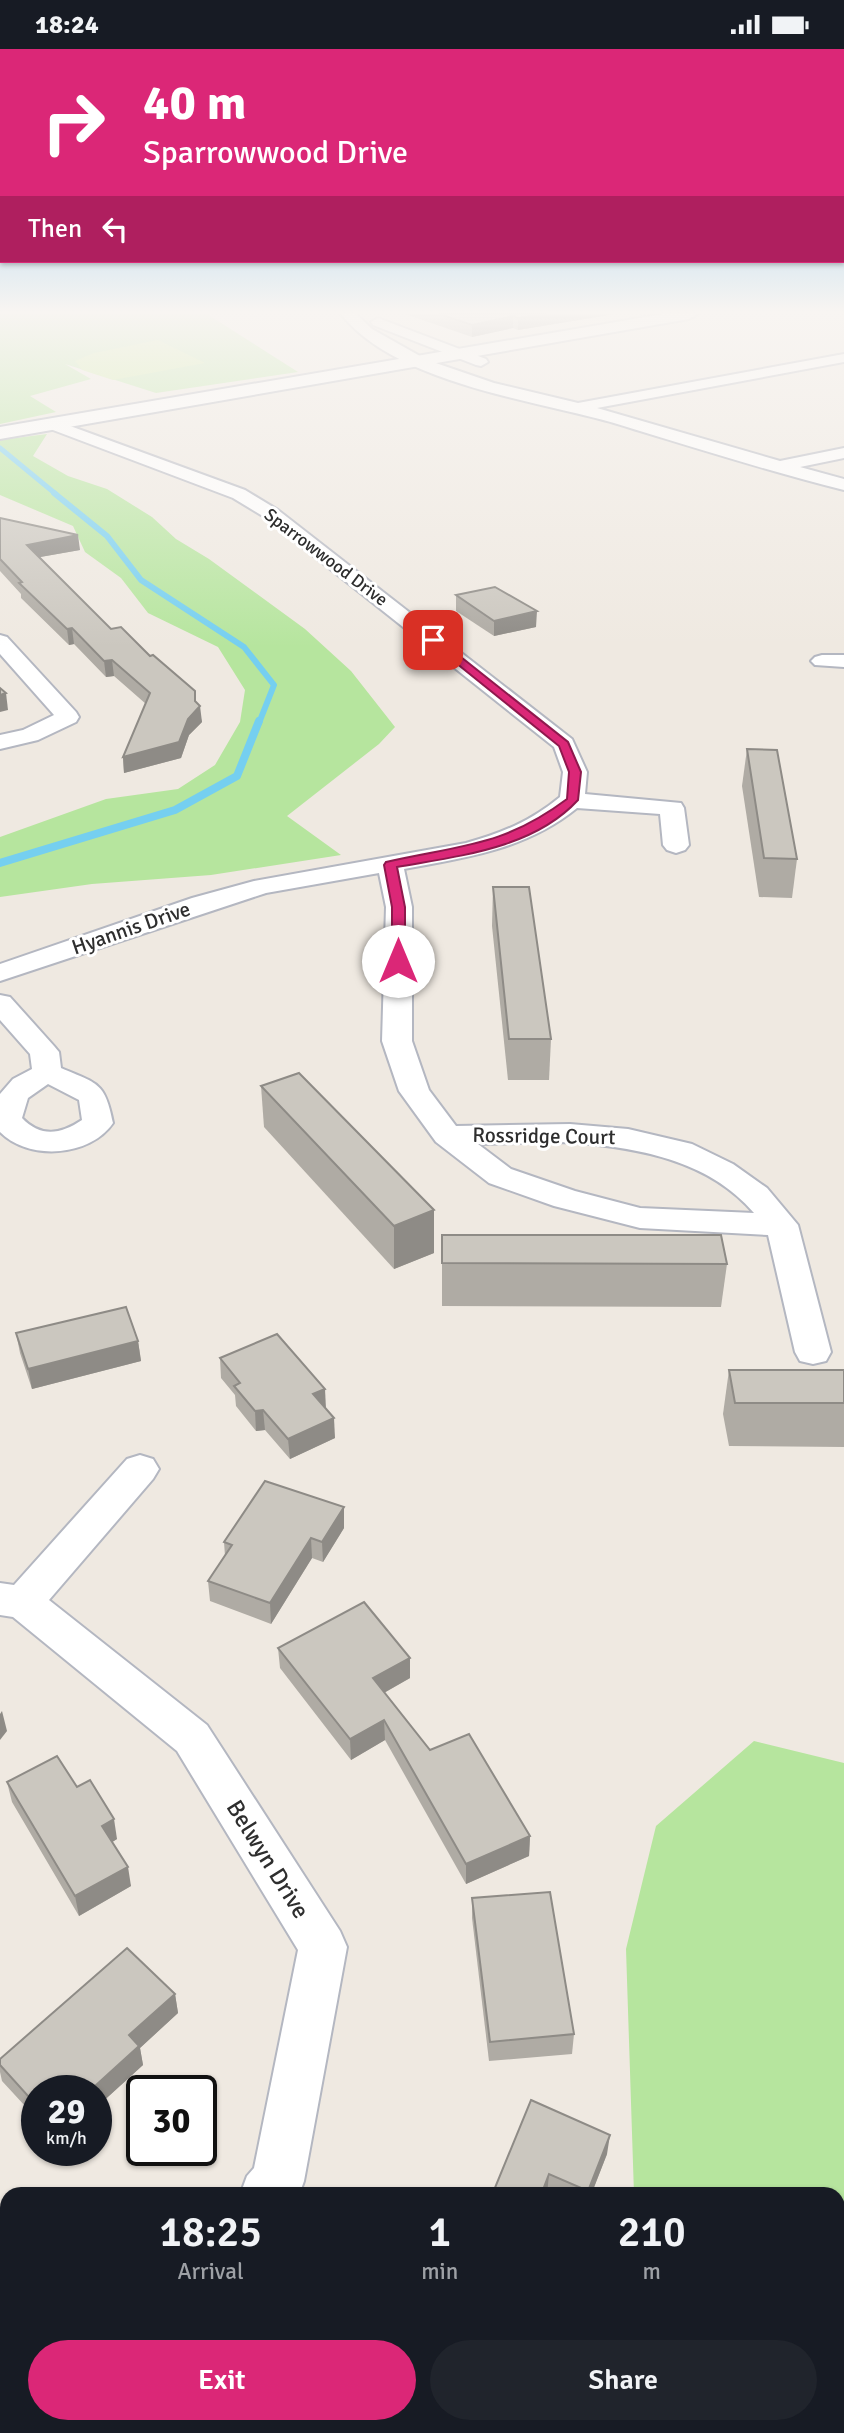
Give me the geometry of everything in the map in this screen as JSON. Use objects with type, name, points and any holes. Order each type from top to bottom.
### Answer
[{"type":"street","points":[[0,433],[44,425]]},
{"type":"street","name":"Sparrowwood Drive","points":[[54,425],[239,494],[272,514],[564,744],[575,772],[572,800]]},
{"type":"street","points":[[637,425],[844,485]]},
{"type":"street","points":[[779,467],[844,453]]},
{"type":"street","points":[[0,641],[68,717],[30,735],[0,742]]},
{"type":"street","points":[[822,661],[844,661]]},
{"type":"street","points":[[390,865],[469,851],[508,839],[545,821],[572,800],[672,808],[676,845]]},
{"type":"street","name":"Hyannis Drive","points":[[0,973],[263,886],[390,865]]},
{"type":"street","name":"Rossridge Court","points":[[390,865],[399,907],[397,1041],[414,1091],[447,1135],[500,1176],[565,1199],[640,1218],[782,1225]]},
{"type":"street","points":[[0,1003],[44,1052],[47,1073]]},
{"type":"street","name":"Rossridge Court","points":[[447,1135],[570,1133],[628,1138],[681,1151],[722,1171],[757,1195],[782,1225],[813,1352]]},
{"type":"street","name":"Belwyn Drive","points":[[140,1469],[11,1601],[192,1738],[323,1947],[278,2181],[273,2187]]},
{"type":"green space","points":[[47,434],[33,456],[68,476],[107,489],[152,517],[176,539],[209,559],[305,629],[351,671],[395,727],[379,744],[287,816],[341,855],[211,875],[92,884],[0,897],[0,837],[106,799],[178,789],[215,765],[240,722],[245,690],[218,647],[148,613],[121,578],[85,552],[73,526],[0,495],[0,440]]},
{"type":"green space","points":[[754,1741],[844,1763],[844,2187],[634,2187],[626,1949],[656,1826]]},
{"type":"building","points":[[0,518],[78,535],[27,545],[111,629],[121,627],[150,656],[153,655],[195,691],[195,701],[200,706],[188,719],[179,742],[123,757],[150,693],[112,660],[104,661],[72,628],[67,629],[19,583],[22,582],[0,559]]},
{"type":"building","points":[[495,587],[537,611],[494,621],[456,595]]},
{"type":"building","points":[[747,749],[777,750],[797,859],[764,858]]},
{"type":"building","points":[[493,887],[529,887],[551,1039],[509,1039]]},
{"type":"building","points":[[299,1073],[434,1210],[394,1226],[261,1086]]},
{"type":"building","points":[[442,1235],[721,1235],[727,1264],[442,1263]]},
{"type":"building","points":[[126,1307],[138,1341],[28,1369],[16,1333]]},
{"type":"building","points":[[277,1334],[325,1389],[313,1394],[334,1418],[288,1439],[263,1410],[255,1411],[234,1386],[240,1383],[220,1358]]},
{"type":"building","points":[[729,1370],[844,1370],[844,1403],[735,1403]]},
{"type":"building","points":[[265,1481],[344,1507],[322,1542],[311,1538],[270,1603],[208,1581],[232,1545],[224,1542]]},
{"type":"building","points":[[364,1602],[410,1658],[373,1678],[430,1750],[469,1734],[530,1836],[466,1864],[384,1720],[350,1739],[278,1648]]},
{"type":"building","points":[[57,1756],[77,1787],[90,1780],[114,1819],[102,1826],[128,1867],[75,1896],[7,1782]]},
{"type":"building","points":[[550,1892],[574,2034],[490,2042],[472,1898]]},
{"type":"building","points":[[127,1948],[175,1994],[129,2035],[139,2046],[107,2075],[21,2075],[21,2088],[0,2065],[0,2059]]},
{"type":"building","points":[[531,2100],[610,2135],[590,2187],[579,2187],[549,2174],[544,2187],[495,2187]]},
{"type":"waterway","points":[[0,448],[57,495]]},
{"type":"waterway","points":[[54,493],[107,536],[141,580],[244,647],[274,685],[259,723]]},
{"type":"waterway","points":[[0,863],[175,810],[237,776],[259,721]]},
{"type":"route","points":[[398,961],[399,907],[390,865],[469,851],[508,839],[545,821],[572,800],[575,772],[564,744],[433,640]]}]
